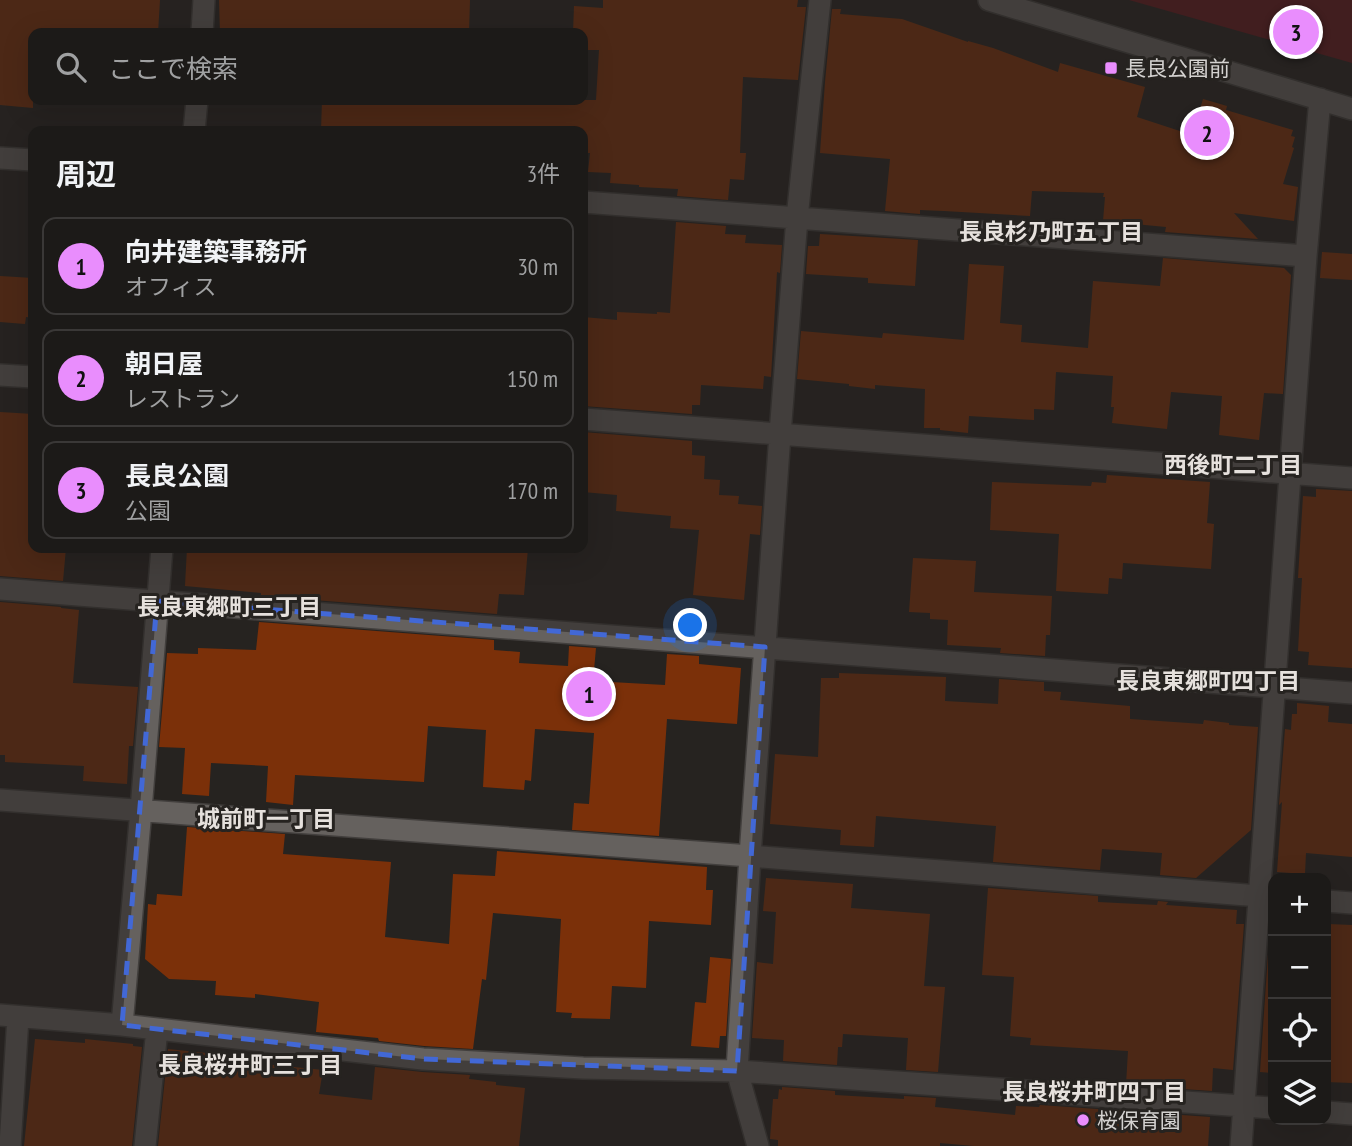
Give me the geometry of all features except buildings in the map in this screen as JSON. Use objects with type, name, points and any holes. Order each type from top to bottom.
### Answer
[{"type":"street","points":[[202,28],[204,0]]},
{"type":"street","points":[[758,1146],[737,1071],[780,434],[797,218],[820,0]]},
{"type":"street","points":[[989,0],[1352,109]]},
{"type":"street","points":[[1241,1146],[1266,896],[1274,687],[1320,99]]},
{"type":"street","points":[[194,126],[197,105]]},
{"type":"street","points":[[0,158],[28,160]]},
{"type":"street","points":[[588,202],[1306,256]]},
{"type":"street","points":[[0,375],[28,377]]},
{"type":"street","points":[[588,419],[1352,478]]},
{"type":"street","points":[[122,1025],[162,553]]},
{"type":"street","points":[[0,589],[1352,693]]},
{"type":"street","points":[[0,800],[1266,896]]},
{"type":"street","points":[[1331,901],[1352,903]]},
{"type":"street","points":[[10,1146],[9,1016],[157,1028],[423,1059],[583,1068],[737,1071],[1268,1108]]},
{"type":"street","points":[[145,1146],[157,1028]]},
{"type":"street","points":[[1331,1112],[1352,1114]]},
{"type":"highlighted area","points":[[157,601],[765,647],[737,1071],[423,1059],[122,1025]]},
{"type":"shaded area","points":[[1129,0],[1352,0],[1352,63]]},
{"type":"place","name":"長良公園","points":[[1296,32]]},
{"type":"place","name":"長良公園前","points":[[1111,68]]},
{"type":"place","name":"朝日屋","points":[[1207,133]]},
{"type":"place","name":"向井建築事務所","points":[[589,694]]},
{"type":"place","name":"桜保育園","points":[[1083,1120]]},
{"type":"district","name":"長良杉乃町五丁目","points":[[1051,231]]},
{"type":"district","name":"西後町二丁目","points":[[1233,464]]},
{"type":"district","name":"長良東郷町三丁目","points":[[229,606]]},
{"type":"district","name":"長良東郷町四丁目","points":[[1208,680]]},
{"type":"district","name":"城前町一丁目","points":[[266,818]]},
{"type":"district","name":"長良桜井町三丁目","points":[[250,1064]]},
{"type":"district","name":"長良桜井町四丁目","points":[[1094,1091]]}]
